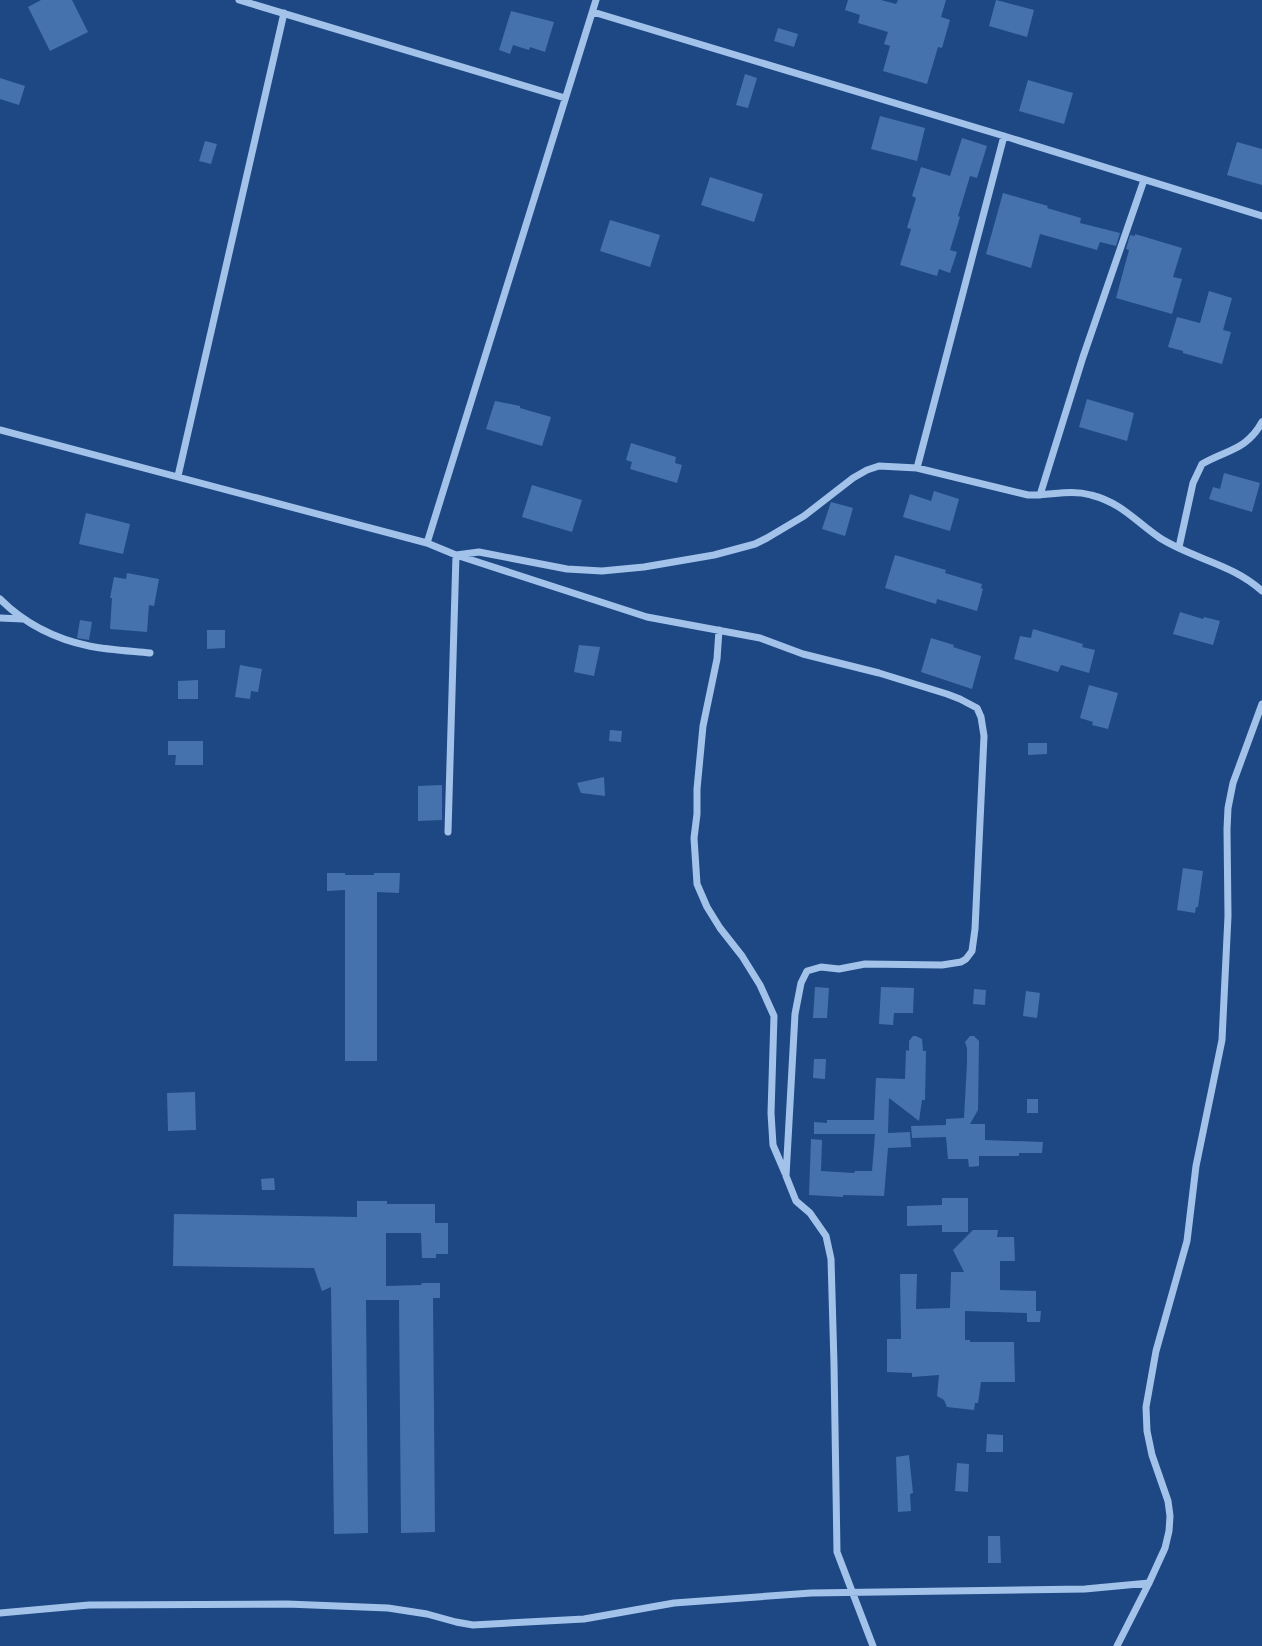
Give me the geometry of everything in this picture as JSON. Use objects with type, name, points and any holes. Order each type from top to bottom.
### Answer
[{"type":"street","points":[[239,0],[565,98]]},
{"type":"street","points":[[427,542],[596,0]]},
{"type":"street","points":[[593,12],[1004,136],[1262,216]]},
{"type":"street","points":[[178,476],[284,13]]},
{"type":"street","points":[[916,468],[1004,136]]},
{"type":"street","points":[[1040,495],[1087,344],[1144,180]]},
{"type":"street","points":[[1178,547],[1193,483],[1202,464],[1238,448],[1250,438],[1262,422]]},
{"type":"street","points":[[0,430],[427,542],[456,555],[647,617],[760,638],[803,654],[879,673],[947,694],[977,708],[981,717],[984,736],[975,929],[972,951],[966,959],[961,962],[942,964],[865,964],[839,969],[821,967],[807,971],[801,983],[795,1014],[786,1176]]},
{"type":"street","points":[[456,555],[479,552],[584,571],[602,571],[668,564],[755,544],[804,516],[853,478],[867,470],[879,466],[890,465],[916,468],[1014,492],[1040,495],[1078,492],[1103,498],[1119,506],[1160,538],[1233,570],[1248,579],[1262,591]]},
{"type":"street","points":[[448,832],[456,555]]},
{"type":"street","points":[[0,599],[22,619],[51,634],[88,646],[150,653]]},
{"type":"street","points":[[0,618],[22,619]]},
{"type":"street","points":[[719,630],[717,659],[703,726],[697,789],[697,814],[694,838],[697,884],[710,912],[742,956],[760,985],[774,1016],[771,1113],[772,1145],[796,1201],[810,1214],[826,1236],[831,1258],[837,1552],[851,1592],[873,1646]]},
{"type":"street","points":[[1117,1646],[1165,1548],[1169,1531],[1170,1516],[1168,1501],[1152,1455],[1147,1431],[1146,1407],[1158,1345],[1187,1241],[1196,1166],[1222,1040],[1228,916],[1226,829],[1228,808],[1233,783],[1262,704]]},
{"type":"street","points":[[0,1613],[89,1605],[287,1604],[388,1608],[427,1614],[456,1622],[479,1625],[584,1620],[655,1606],[697,1601],[851,1592],[1085,1589],[1149,1583]]},
{"type":"building","points":[[41,0],[72,0],[88,32],[50,51],[28,7]]},
{"type":"building","points":[[848,0],[881,0],[896,4],[898,0],[946,0],[941,17],[950,20],[942,48],[938,47],[927,84],[883,71],[890,46],[884,44],[888,32],[858,23],[860,15],[845,10]]},
{"type":"building","points":[[996,0],[1034,10],[1027,37],[989,26]]},
{"type":"building","points":[[511,11],[554,22],[545,52],[530,47],[529,50],[513,45],[510,54],[499,50]]},
{"type":"building","points":[[778,28],[798,34],[794,47],[774,41]]},
{"type":"building","points":[[745,74],[757,78],[748,108],[736,105]]},
{"type":"building","points":[[0,78],[25,86],[19,105],[0,99]]},
{"type":"building","points":[[1028,80],[1073,93],[1064,124],[1019,111]]},
{"type":"building","points":[[880,116],[925,128],[917,161],[871,149]]},
{"type":"building","points":[[962,138],[987,146],[977,178],[970,176],[958,216],[960,217],[950,250],[957,252],[950,273],[939,269],[937,276],[900,265],[911,229],[907,228],[916,198],[912,196],[921,167],[950,176]]},
{"type":"building","points":[[205,141],[217,144],[211,164],[199,161]]},
{"type":"building","points":[[1237,142],[1262,149],[1262,185],[1227,175]]},
{"type":"building","points":[[710,177],[763,194],[754,222],[701,205]]},
{"type":"building","points":[[1003,193],[1048,206],[1047,208],[1081,218],[1080,223],[1120,233],[1116,246],[1100,242],[1097,250],[1040,234],[1031,268],[986,254]]},
{"type":"building","points":[[610,220],[660,235],[650,267],[600,251]]},
{"type":"building","points":[[1135,234],[1182,248],[1173,277],[1182,279],[1172,314],[1116,298],[1129,250],[1126,249],[1130,235],[1135,236]]},
{"type":"building","points":[[1209,291],[1232,298],[1223,330],[1231,332],[1222,364],[1183,353],[1183,351],[1168,347],[1177,317],[1200,323]]},
{"type":"building","points":[[1087,399],[1134,413],[1127,441],[1079,427]]},
{"type":"building","points":[[495,401],[520,406],[520,408],[551,417],[542,446],[486,429]]},
{"type":"building","points":[[631,443],[676,457],[675,463],[682,465],[677,483],[630,469],[632,462],[626,460]]},
{"type":"building","points":[[1224,473],[1260,483],[1252,512],[1209,499],[1213,487],[1220,489]]},
{"type":"building","points":[[532,485],[582,500],[572,532],[522,517]]},
{"type":"building","points":[[934,491],[959,499],[950,531],[903,517],[910,494],[931,501]]},
{"type":"building","points":[[831,502],[853,508],[845,536],[822,529]]},
{"type":"building","points":[[86,513],[130,524],[123,554],[79,544]]},
{"type":"building","points":[[895,555],[946,570],[945,573],[982,584],[981,588],[983,589],[977,611],[937,599],[936,604],[885,588]]},
{"type":"building","points":[[127,573],[159,579],[154,606],[149,605],[147,632],[110,629],[112,598],[110,598],[114,577],[126,579]]},
{"type":"building","points":[[1180,612],[1203,619],[1204,617],[1220,621],[1213,645],[1173,634]]},
{"type":"building","points":[[80,620],[92,622],[89,640],[77,638]]},
{"type":"building","points":[[1033,629],[1083,644],[1082,647],[1095,650],[1089,673],[1061,665],[1058,672],[1014,659],[1020,636],[1031,638]]},
{"type":"building","points":[[207,630],[225,630],[225,648],[207,649]]},
{"type":"building","points":[[931,638],[954,645],[953,647],[981,656],[972,689],[921,672]]},
{"type":"building","points":[[579,645],[600,647],[594,676],[574,672]]},
{"type":"building","points":[[240,665],[262,669],[258,692],[251,691],[250,699],[235,697]]},
{"type":"building","points":[[198,680],[198,699],[178,699],[178,681]]},
{"type":"building","points":[[1089,685],[1118,693],[1108,729],[1092,725],[1093,722],[1080,718]]},
{"type":"building","points":[[610,730],[622,731],[621,742],[609,741]]},
{"type":"building","points":[[168,741],[203,741],[203,765],[175,765],[176,755],[168,755]]},
{"type":"building","points":[[1028,743],[1047,743],[1047,754],[1028,755]]},
{"type":"building","points":[[604,777],[605,796],[581,793],[577,783]]},
{"type":"building","points":[[442,785],[442,820],[418,821],[418,786]]},
{"type":"building","points":[[1183,868],[1203,871],[1198,907],[1196,907],[1195,913],[1177,910]]},
{"type":"building","points":[[327,873],[345,873],[345,875],[374,875],[374,873],[400,873],[399,893],[377,892],[377,1061],[345,1061],[345,890],[327,891]]},
{"type":"building","points":[[815,987],[829,988],[827,1018],[813,1018]]},
{"type":"building","points":[[881,987],[914,988],[913,1013],[894,1013],[893,1025],[879,1024]]},
{"type":"building","points":[[974,989],[986,990],[985,1005],[973,1004]]},
{"type":"building","points":[[1026,991],[1040,993],[1037,1018],[1023,1016]]},
{"type":"building","points":[[913,1036],[922,1039],[923,1051],[926,1051],[925,1100],[922,1100],[919,1121],[889,1098],[888,1133],[910,1132],[911,1147],[888,1148],[884,1196],[843,1195],[843,1197],[809,1195],[811,1139],[822,1140],[821,1171],[854,1173],[855,1171],[872,1171],[875,1134],[814,1134],[814,1122],[827,1123],[827,1120],[874,1120],[876,1078],[905,1079],[906,1050],[909,1051],[909,1041]]},
{"type":"building","points":[[970,1036],[974,1036],[979,1041],[978,1110],[970,1124],[985,1124],[985,1140],[1043,1142],[1042,1153],[1019,1153],[1019,1156],[979,1156],[979,1166],[969,1167],[968,1159],[948,1159],[946,1137],[912,1138],[911,1126],[946,1125],[946,1119],[964,1118],[967,1063],[967,1048],[965,1042]]},
{"type":"building","points":[[814,1059],[826,1059],[825,1079],[813,1078]]},
{"type":"building","points":[[195,1092],[196,1130],[168,1131],[167,1093]]},
{"type":"building","points":[[1027,1099],[1038,1099],[1038,1113],[1027,1113]]},
{"type":"building","points":[[274,1178],[275,1190],[262,1190],[261,1179]]},
{"type":"building","points":[[942,1198],[968,1198],[968,1232],[942,1232],[942,1225],[907,1226],[907,1206],[942,1205]]},
{"type":"building","points":[[357,1201],[387,1201],[387,1204],[435,1204],[435,1223],[448,1223],[448,1254],[436,1254],[436,1258],[422,1258],[421,1233],[386,1233],[386,1286],[440,1283],[440,1298],[433,1298],[435,1532],[401,1533],[399,1300],[366,1300],[368,1533],[334,1534],[331,1287],[322,1291],[314,1268],[173,1266],[174,1214],[357,1217]]},
{"type":"building","points":[[973,1230],[998,1230],[997,1237],[1014,1237],[1015,1261],[1000,1261],[1000,1290],[1036,1291],[1036,1311],[1041,1311],[1040,1322],[1027,1322],[1027,1313],[965,1311],[965,1340],[970,1340],[970,1342],[1014,1342],[1015,1382],[981,1382],[978,1403],[975,1403],[974,1410],[947,1407],[944,1400],[937,1396],[939,1375],[912,1377],[912,1373],[887,1372],[887,1339],[901,1339],[900,1274],[917,1274],[916,1309],[950,1308],[951,1272],[964,1272],[953,1250]]},
{"type":"building","points":[[987,1434],[1003,1435],[1003,1452],[986,1452]]},
{"type":"building","points":[[909,1455],[913,1493],[910,1494],[911,1511],[898,1512],[896,1457]]},
{"type":"building","points":[[957,1463],[969,1464],[968,1492],[955,1491]]},
{"type":"building","points":[[988,1536],[1000,1536],[1001,1563],[988,1563]]}]
